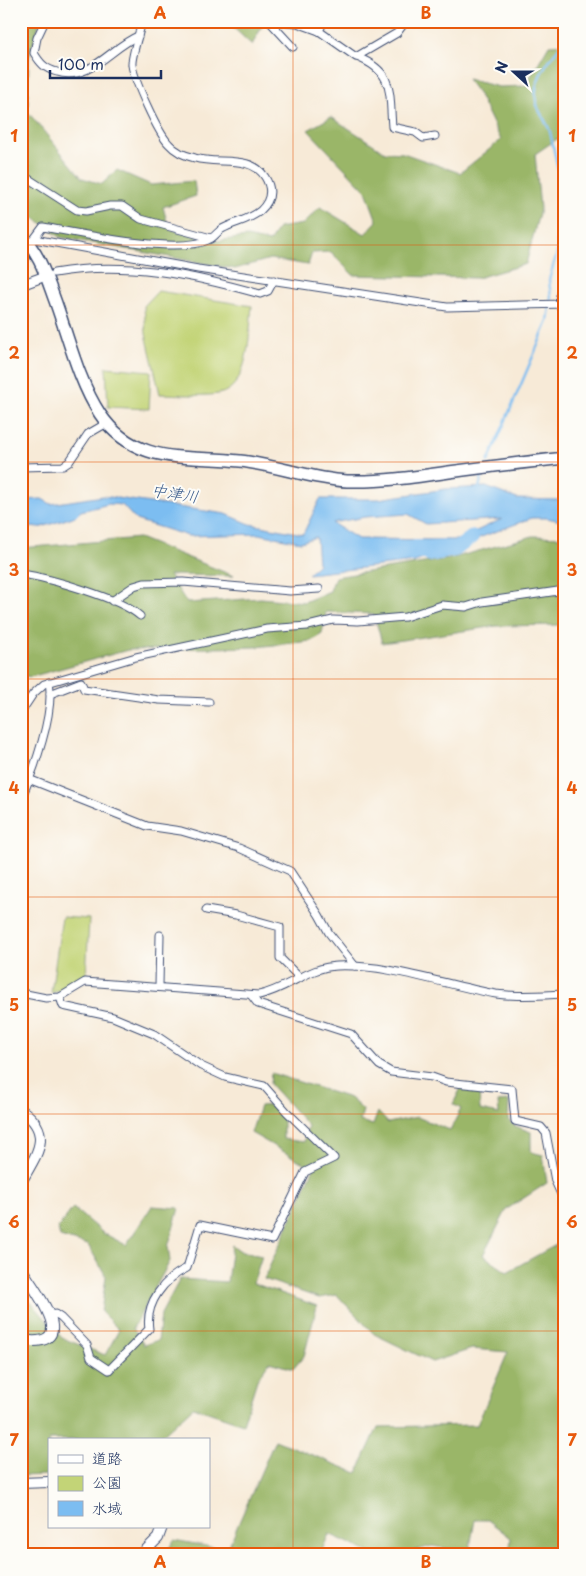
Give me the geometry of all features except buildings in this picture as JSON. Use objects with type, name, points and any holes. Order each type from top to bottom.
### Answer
[{"type":"highway","points":[[29,239],[42,266],[92,400],[107,423],[134,446],[156,454],[266,464],[322,478],[348,481],[385,481],[565,458]]},
{"type":"main road","points":[[21,1110],[36,1125],[41,1144],[21,1182]]},
{"type":"main road","points":[[21,1268],[51,1316],[54,1326],[48,1337],[40,1341],[21,1340]]},
{"type":"main road","points":[[21,1483],[48,1482]]},
{"type":"main road","points":[[141,1555],[158,1538],[162,1528]]},
{"type":"street","points":[[45,21],[36,38],[34,53],[44,66],[64,74],[88,69],[138,36]]},
{"type":"street","points":[[29,239],[43,226],[124,242],[179,244],[204,242],[222,229],[254,216],[270,197],[270,187],[260,170],[250,164],[194,158],[176,149],[166,141],[154,120],[133,72],[133,55],[142,21]]},
{"type":"street","points":[[269,21],[293,48]]},
{"type":"street","points":[[278,21],[297,23],[319,31],[384,73],[388,82],[392,127],[415,132],[423,138],[435,136]]},
{"type":"street","points":[[319,31],[324,21]]},
{"type":"street","points":[[357,57],[397,32],[406,21]]},
{"type":"street","points":[[21,174],[77,210],[86,212],[110,206],[122,206],[141,220],[211,238]]},
{"type":"street","points":[[29,239],[198,269],[446,307],[562,305],[565,248]]},
{"type":"street","points":[[54,274],[84,268],[104,267],[171,273],[203,278],[260,294],[268,291],[274,280]]},
{"type":"street","points":[[21,285],[40,278]]},
{"type":"street","points":[[21,467],[63,466],[69,462],[88,434],[107,423]]},
{"type":"street","points":[[21,574],[56,581],[112,601],[140,616]]},
{"type":"street","points":[[112,601],[134,586],[144,583],[183,582],[290,591],[319,589]]},
{"type":"street","points":[[21,712],[38,688],[49,682],[136,657],[267,629],[308,626],[333,620],[358,621],[398,618],[417,614],[442,605],[466,607],[492,600],[565,590]]},
{"type":"street","points":[[21,798],[30,779],[44,733],[50,694],[49,682]]},
{"type":"street","points":[[50,694],[81,682],[84,689],[159,700],[209,702]]},
{"type":"street","points":[[21,776],[147,826],[181,831],[239,848],[290,871],[320,914],[329,933],[355,966]]},
{"type":"street","points":[[206,910],[236,915],[280,928],[280,958],[300,978]]},
{"type":"street","points":[[159,986],[160,935]]},
{"type":"street","points":[[21,993],[46,998],[60,997],[85,982],[159,986],[251,995],[272,992],[322,967],[355,966],[416,976],[497,994],[565,994]]},
{"type":"street","points":[[251,995],[258,1004],[351,1034],[379,1066],[391,1072],[446,1082],[512,1089],[515,1121],[541,1127],[546,1134],[556,1181],[565,1203]]},
{"type":"street","points":[[51,1316],[55,1314],[61,1318],[87,1345],[91,1358],[109,1370],[150,1329],[147,1315],[167,1279],[187,1268],[200,1224],[272,1240],[305,1172],[334,1158],[287,1112],[264,1086],[225,1077],[201,1066],[154,1034],[113,1017],[63,1006],[60,997]]},
{"type":"green space","points":[[21,21],[40,21],[29,58],[28,112],[82,178],[102,184],[117,170],[151,185],[194,181],[196,196],[163,207],[169,229],[217,241],[247,237],[270,242],[278,228],[303,224],[320,207],[365,234],[377,221],[366,191],[308,130],[331,117],[385,152],[403,153],[460,173],[501,140],[479,95],[467,79],[499,87],[525,86],[549,45],[565,44],[565,142],[557,139],[535,154],[540,209],[526,264],[477,278],[353,275],[331,252],[312,253],[308,265],[270,259],[235,269],[60,237],[21,208]]},
{"type":"green space","points":[[226,21],[265,21],[252,45]]},
{"type":"green space","points":[[158,291],[252,306],[246,358],[242,371],[229,390],[211,395],[160,394],[146,334],[144,306]]},
{"type":"green space","points":[[106,367],[151,371],[149,409],[108,407]]},
{"type":"green space","points":[[533,536],[565,537],[565,625],[497,626],[382,643],[374,614],[326,612],[322,634],[311,641],[256,647],[128,650],[30,677],[21,675],[21,548],[139,538],[234,576],[169,575],[187,603],[261,598],[304,602],[330,591],[335,577],[449,559]]},
{"type":"green space","points":[[62,917],[89,919],[86,978],[80,977],[68,988],[51,993]]},
{"type":"green space","points":[[271,1073],[350,1098],[363,1110],[360,1121],[373,1125],[378,1112],[388,1123],[417,1117],[450,1130],[461,1109],[453,1104],[461,1088],[479,1089],[480,1110],[499,1114],[498,1102],[509,1101],[508,1120],[515,1126],[531,1132],[531,1152],[543,1155],[547,1183],[507,1209],[483,1255],[507,1272],[565,1240],[565,1555],[509,1555],[511,1538],[488,1520],[475,1520],[469,1552],[432,1546],[398,1555],[375,1555],[329,1534],[320,1555],[165,1555],[174,1540],[227,1550],[275,1440],[357,1473],[378,1427],[477,1425],[508,1352],[472,1349],[432,1362],[374,1334],[337,1295],[319,1298],[264,1279],[317,1161],[307,1165],[251,1133],[260,1106],[272,1105],[283,1119],[283,1139],[304,1142],[308,1126],[270,1084]]},
{"type":"green space","points":[[152,1206],[179,1208],[168,1247],[170,1261],[133,1328],[144,1345],[158,1340],[161,1314],[180,1279],[227,1282],[232,1245],[242,1252],[262,1256],[253,1283],[317,1306],[304,1356],[293,1369],[269,1362],[257,1380],[243,1424],[193,1407],[159,1438],[48,1438],[48,1475],[21,1476],[21,1294],[24,1294],[62,1338],[105,1355],[119,1330],[101,1312],[106,1276],[88,1245],[60,1237],[58,1228],[73,1208],[103,1233],[126,1245]]},
{"type":"water","points":[[486,487],[517,499],[565,500],[565,522],[547,518],[532,518],[415,562],[308,574],[318,564],[316,537],[301,542],[259,534],[188,536],[136,520],[122,505],[109,504],[81,511],[76,516],[42,527],[21,528],[21,500],[42,499],[51,504],[103,496],[226,514],[250,524],[303,534],[320,499],[378,499],[446,489]],"holes":[[[408,514],[426,524],[502,519],[457,540],[358,539],[332,523],[365,517]]]},
{"type":"waterway","points":[[565,40],[542,71],[536,89],[538,108],[549,129],[558,168],[565,188]]},
{"type":"waterway","points":[[488,462],[548,321],[551,298],[549,280],[558,249],[559,228],[556,220],[565,194]]},
{"type":"waterway","points":[[479,488],[483,472]]},
{"type":"waterway","name":"中津川","points":[[429,555],[455,550],[472,537]]}]
